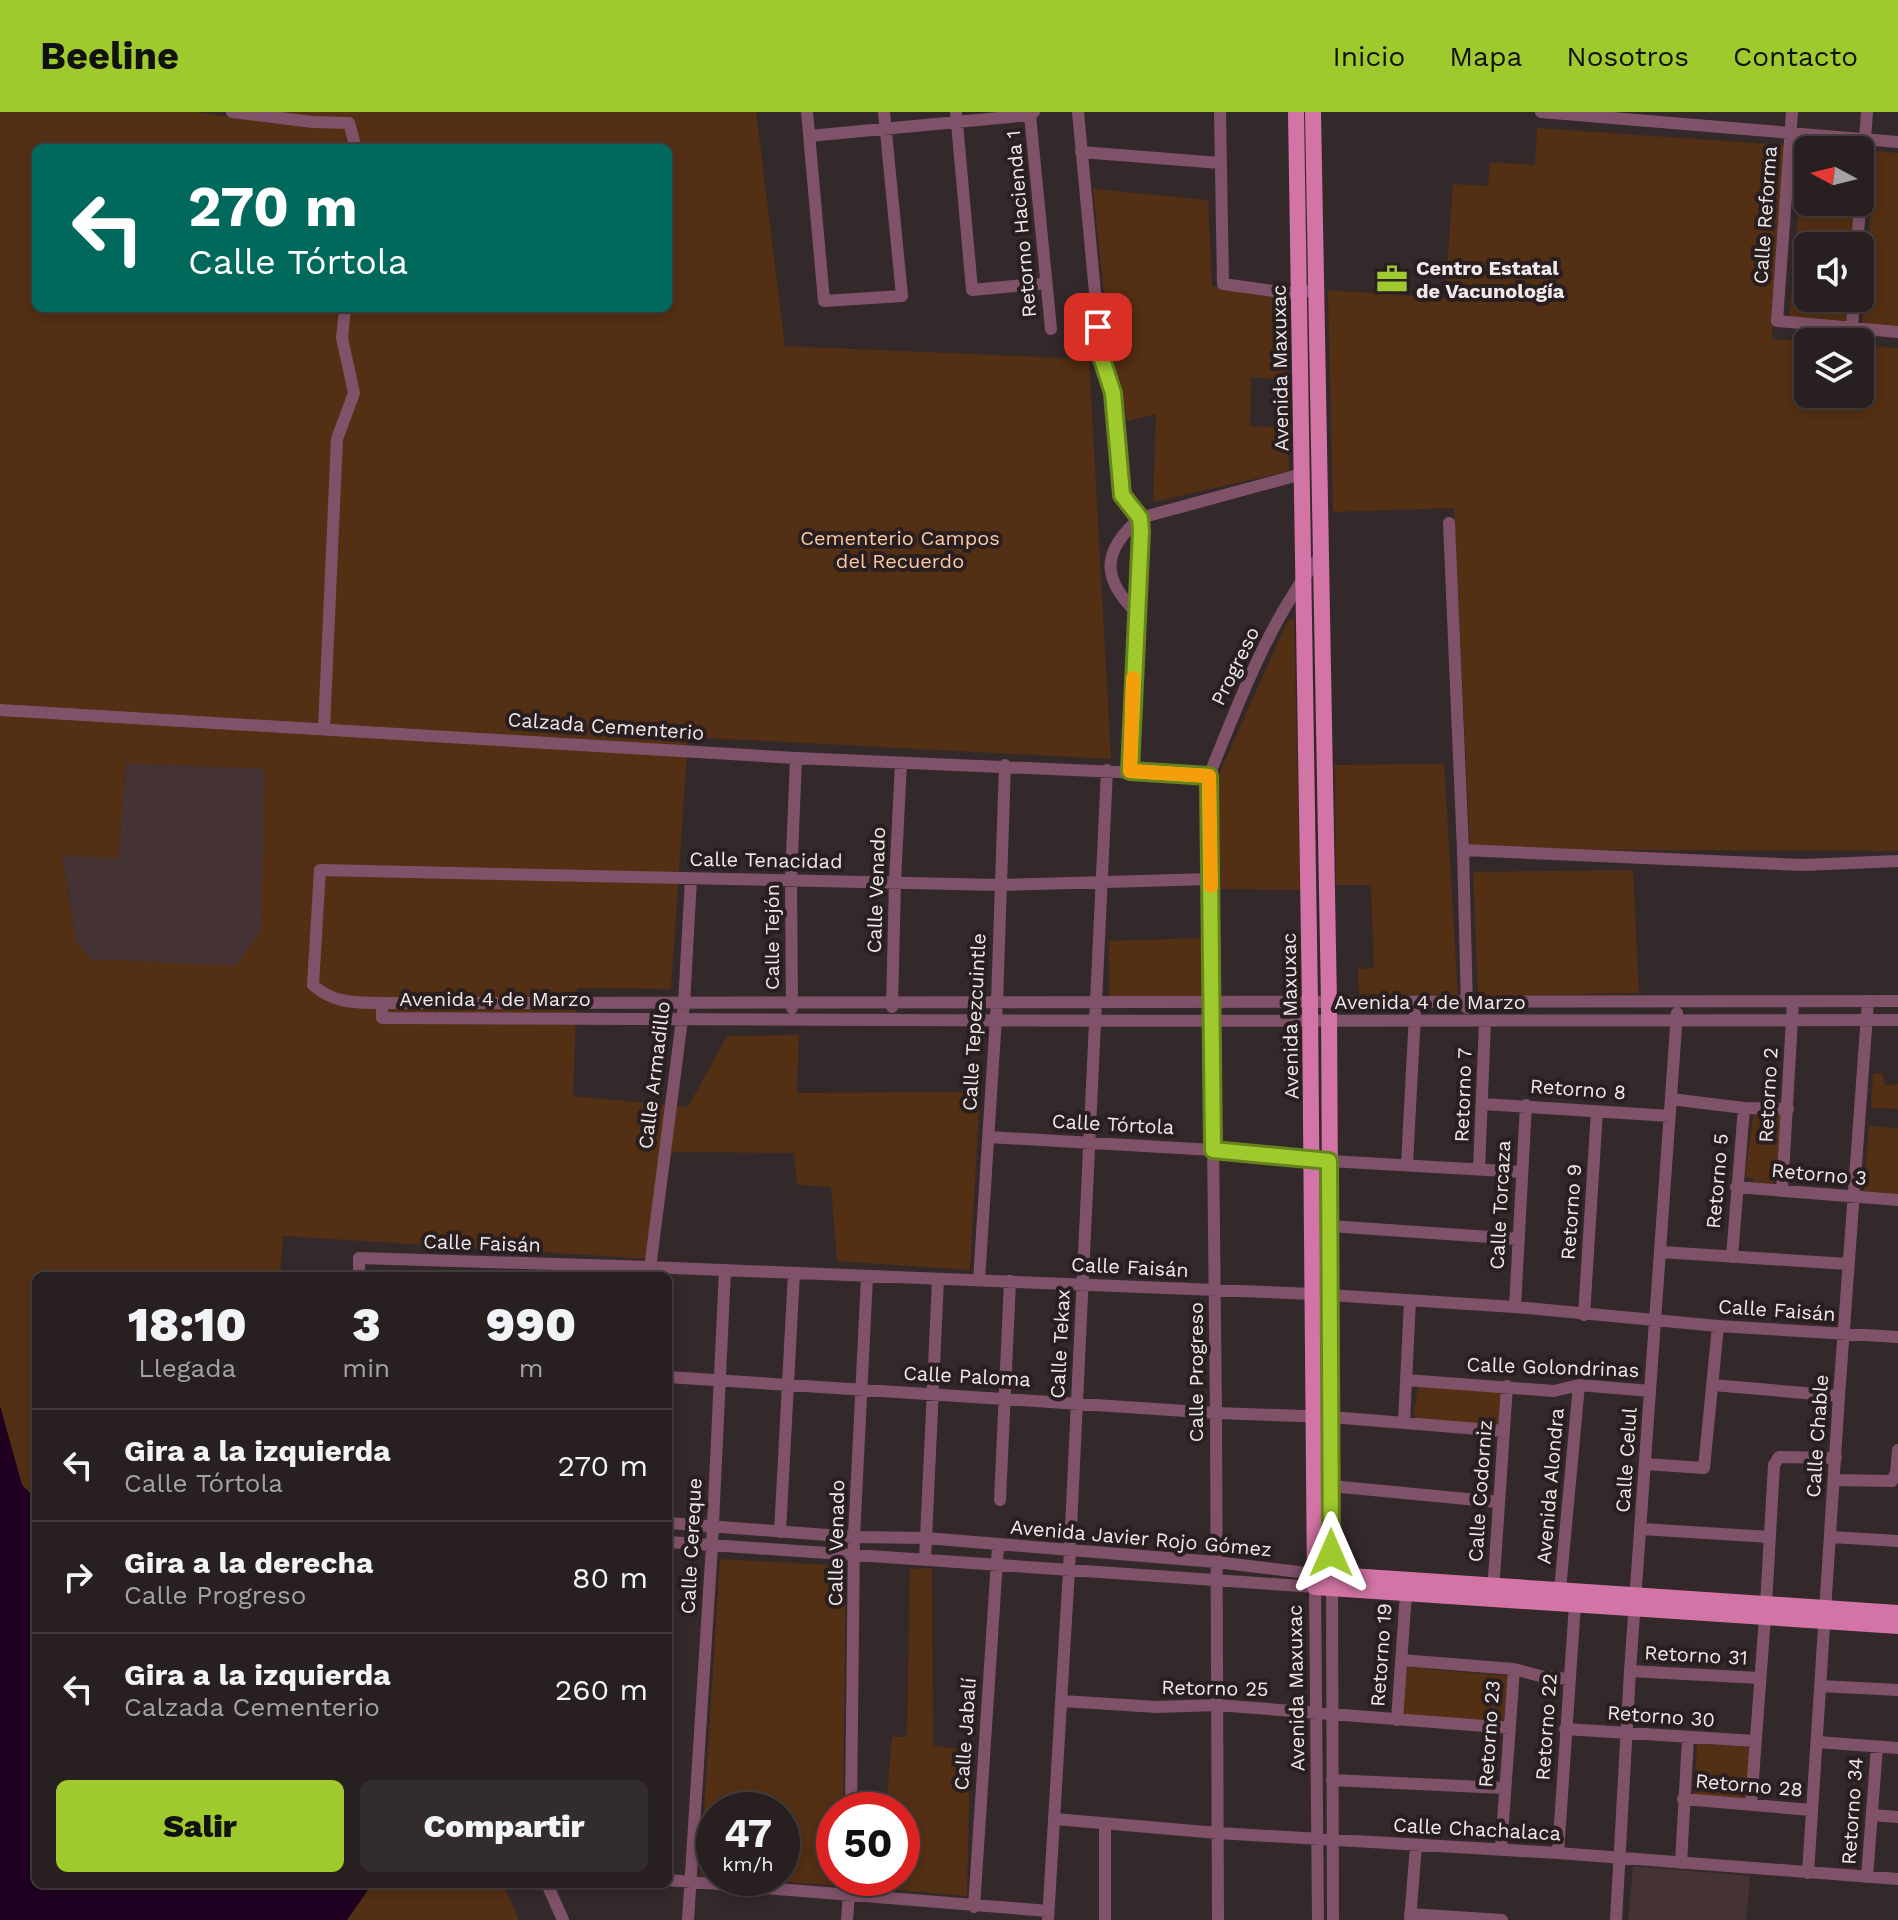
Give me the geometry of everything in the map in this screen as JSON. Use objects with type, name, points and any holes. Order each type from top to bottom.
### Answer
[{"type":"main road","name":"Avenida Maxuxac","points":[[1296,112],[1313,1294],[1322,1418],[1331,1486],[1323,1531]]},
{"type":"main road","name":"Avenida Maxuxac","points":[[1313,112],[1329,1003],[1330,1296],[1322,1418],[1323,1581]]},
{"type":"main road","name":"Avenida Javier Rojo Gómez","points":[[1323,1581],[1406,1593],[1560,1590],[1636,1602]]},
{"type":"main road","name":"Avenida Javier Rojo Gómez","points":[[1323,1581],[1493,1592],[1575,1604],[1636,1602],[1825,1614],[1898,1613]]},
{"type":"main road","name":"Avenida Javier Rojo Gómez","points":[[1825,1614],[1898,1626]]},
{"type":"street","points":[[232,112],[314,117],[349,123],[355,144]]},
{"type":"street","points":[[807,112],[824,301],[902,296],[884,112]]},
{"type":"street","points":[[1078,112],[1101,356],[1113,393],[1122,495],[1140,518],[1130,771]]},
{"type":"street","points":[[1220,112],[1223,284],[1316,291]]},
{"type":"street","points":[[1541,112],[1716,119],[1791,133],[1835,136]]},
{"type":"street","name":"Calle Reforma","points":[[1792,112],[1777,321],[1852,328]]},
{"type":"street","points":[[1864,136],[1867,112]]},
{"type":"street","points":[[809,136],[956,116],[1032,114]]},
{"type":"street","name":"Retorno Hacienda 1","points":[[1032,114],[1051,329]]},
{"type":"street","points":[[956,116],[972,290],[1046,283]]},
{"type":"street","points":[[1874,139],[1898,142]]},
{"type":"street","points":[[1081,152],[1220,163]]},
{"type":"street","points":[[324,728],[337,439],[354,393],[342,338],[345,312]]},
{"type":"street","points":[[1852,328],[1853,312]]},
{"type":"street","points":[[1874,330],[1898,332]]},
{"type":"street","points":[[1136,612],[1112,584],[1110,566],[1113,549],[1125,530],[1140,518],[1302,474]]},
{"type":"street","points":[[1449,523],[1463,850],[1465,1022]]},
{"type":"street","name":"Progreso","points":[[1209,776],[1236,706],[1304,576],[1321,555]]},
{"type":"street","name":"Calzada Cementerio","points":[[0,710],[796,758],[1209,776]]},
{"type":"street","name":"Calle Tejón","points":[[792,1019],[791,880],[796,758]]},
{"type":"street","name":"Calle Venado","points":[[892,1019],[901,763]]},
{"type":"street","name":"Calle Tepezcuintle","points":[[979,1280],[997,1002],[1005,765]]},
{"type":"street","name":"Calle Tekax","points":[[1048,1916],[1070,1551],[1107,770]]},
{"type":"street","name":"Calle Progreso","points":[[1209,776],[1218,1920]]},
{"type":"street","points":[[1463,850],[1803,865],[1898,861]]},
{"type":"street","name":"Calle Tenacidad","points":[[382,1003],[325,997],[313,985],[320,870],[1000,885],[1211,879]]},
{"type":"street","name":"Calle Armadillo","points":[[650,1271],[684,1004],[691,879]]},
{"type":"street","name":"Calle Chable","points":[[1808,1873],[1868,1001]]},
{"type":"street","name":"Avenida 4 de Marzo","points":[[1898,1001],[382,1003],[382,1018],[1096,1019],[1311,1023],[1898,1020]]},
{"type":"street","name":"Calle Celul","points":[[1616,1920],[1630,1671],[1677,1002]]},
{"type":"street","name":"Retorno 2","points":[[1782,1191],[1793,1002]]},
{"type":"street","points":[[447,1003],[448,1018]]},
{"type":"street","points":[[514,1003],[514,1019]]},
{"type":"street","points":[[586,1003],[587,1019]]},
{"type":"street","points":[[1407,1164],[1416,1003]]},
{"type":"street","name":"Retorno 7","points":[[1479,1169],[1485,1022]]},
{"type":"street","points":[[1671,1099],[1744,1108],[1788,1109]]},
{"type":"street","name":"Retorno 8","points":[[1483,1104],[1670,1116]]},
{"type":"street","name":"Calle Torcaza","points":[[1515,1307],[1526,1105]]},
{"type":"street","name":"Retorno 5","points":[[1732,1257],[1744,1108]]},
{"type":"street","name":"Retorno 9","points":[[1584,1315],[1597,1111]]},
{"type":"street","name":"Calle Tórtola","points":[[989,1137],[1522,1172]]},
{"type":"street","name":"Retorno 3","points":[[1736,1187],[1898,1200]]},
{"type":"street","points":[[1330,1226],[1519,1239]]},
{"type":"street","points":[[1661,1252],[1848,1264]]},
{"type":"street","name":"Calle Faisán","points":[[359,1272],[359,1258],[433,1261],[505,1270],[725,1270],[1082,1284],[1515,1307],[1718,1326],[1898,1337]]},
{"type":"street","points":[[433,1261],[433,1272]]},
{"type":"street","name":"Calle Cereque","points":[[688,1920],[712,1545],[725,1270]]},
{"type":"street","points":[[780,1532],[794,1273]]},
{"type":"street","name":"Calle Venado","points":[[851,1792],[854,1537],[867,1277]]},
{"type":"street","points":[[925,1560],[938,1280]]},
{"type":"street","points":[[1000,1500],[1010,1281]]},
{"type":"street","points":[[1404,1422],[1410,1301]]},
{"type":"street","points":[[1646,1464],[1704,1468],[1718,1326]]},
{"type":"street","name":"Calle Paloma","points":[[672,1377],[1216,1413],[1404,1422],[1503,1431]]},
{"type":"street","name":"Calle Golondrinas","points":[[1406,1380],[1554,1391],[1579,1385],[1650,1391]]},
{"type":"street","name":"Avenida Alondra","points":[[1560,1590],[1579,1385]]},
{"type":"street","points":[[1713,1385],[1839,1396]]},
{"type":"street","name":"Calle Codorniz","points":[[1493,1592],[1507,1386]]},
{"type":"street","points":[[1834,1480],[1892,1481],[1896,1473],[1898,1450]]},
{"type":"street","points":[[1751,1805],[1774,1465],[1779,1457],[1836,1458]]},
{"type":"street","points":[[1331,1486],[1498,1502]]},
{"type":"street","name":"Avenida Javier Rojo Gómez","points":[[672,1523],[854,1537],[926,1538],[1216,1562],[1323,1581]]},
{"type":"street","points":[[1642,1529],[1770,1537]]},
{"type":"street","points":[[1831,1537],[1898,1541]]},
{"type":"street","name":"Avenida Javier Rojo Gómez","points":[[672,1542],[1216,1579],[1323,1581]]},
{"type":"street","name":"Calle Jabalí","points":[[974,1907],[998,1546]]},
{"type":"street","name":"Avenida Maxuxac","points":[[1323,1581],[1332,1637],[1333,1920]]},
{"type":"street","name":"Avenida Maxuxac","points":[[1318,1920],[1315,1638],[1323,1581]]},
{"type":"street","name":"Retorno 19","points":[[1397,1720],[1406,1593]]},
{"type":"street","name":"Retorno 22","points":[[1558,1853],[1575,1604]]},
{"type":"street","points":[[1315,1638],[1332,1637]]},
{"type":"street","points":[[1401,1660],[1514,1669],[1544,1677],[1569,1679]]},
{"type":"street","name":"Retorno 23","points":[[1501,1849],[1514,1669]]},
{"type":"street","name":"Retorno 31","points":[[1630,1671],[1759,1678]]},
{"type":"street","points":[[1820,1686],[1898,1690]]},
{"type":"street","name":"Retorno 25","points":[[1062,1701],[1157,1707],[1217,1705],[1510,1728]]},
{"type":"street","name":"Retorno 30","points":[[1565,1729],[1755,1741]]},
{"type":"street","points":[[1681,1863],[1688,1738]]},
{"type":"street","points":[[1817,1742],[1898,1748]]},
{"type":"street","name":"Retorno 34","points":[[1867,1877],[1877,1747]]},
{"type":"street","points":[[1332,1780],[1504,1788]]},
{"type":"street","name":"Retorno 28","points":[[1683,1799],[1811,1810]]},
{"type":"street","points":[[1872,1815],[1898,1817]]},
{"type":"street","name":"Calle Chachalaca","points":[[1055,1819],[1898,1879]]},
{"type":"street","points":[[1105,1823],[1105,1920]]},
{"type":"street","points":[[1416,1846],[1410,1917],[1502,1920]]},
{"type":"street","points":[[672,1881],[816,1892]]},
{"type":"street","points":[[549,1888],[563,1920]]},
{"type":"street","points":[[847,1920],[849,1896]]},
{"type":"street","points":[[859,1896],[1048,1916]]},
{"type":"shaded area","points":[[126,763],[266,769],[261,931],[237,967],[91,959],[76,942],[62,854],[118,858]]},
{"type":"shaded area","points":[[0,1406],[22,1485],[32,1495],[32,1888],[369,1888],[347,1920],[0,1920]]},
{"type":"shaded area","points":[[1633,1866],[1750,1876],[1746,1920],[1628,1920]]},
{"type":"green space","name":"Cementerio Campos del Recuerdo","points":[[0,112],[194,112],[261,121],[262,112],[756,112],[785,346],[1089,359],[1111,759],[688,737],[671,989],[577,988],[573,1096],[688,1107],[727,1036],[799,1035],[797,1093],[980,1092],[970,1270],[837,1261],[831,1187],[797,1185],[794,1153],[672,1152],[651,1259],[283,1236],[280,1272],[32,1272],[32,1495],[22,1485],[0,1406]],"holes":[[[126,763],[265,769],[261,931],[236,966],[91,959],[76,942],[62,855],[118,859]]]},
{"type":"green space","points":[[1537,128],[1784,145],[1772,339],[1794,341],[1794,408],[1874,408],[1874,346],[1898,348],[1898,851],[1470,849],[1454,508],[1333,512],[1328,290],[1445,298],[1453,184],[1488,186],[1490,162],[1535,165]]},
{"type":"green space","points":[[1876,151],[1898,153],[1898,329],[1862,325],[1863,312],[1874,312],[1874,232],[1869,232],[1871,216],[1874,216]]},
{"type":"green space","points":[[1093,189],[1208,200],[1212,286],[1286,297],[1288,381],[1251,377],[1250,426],[1288,428],[1289,471],[1153,502],[1156,414],[1127,421],[1120,379],[1112,370]]},
{"type":"green space","points":[[1798,216],[1855,216],[1854,232],[1797,232]]},
{"type":"green space","points":[[1794,263],[1794,312],[1849,312],[1848,325],[1789,319]]},
{"type":"green space","points":[[1294,618],[1300,890],[1213,889],[1211,803],[1215,783],[1287,622]]},
{"type":"green space","points":[[1444,764],[1458,995],[1359,994],[1358,969],[1374,968],[1371,885],[1336,885],[1335,765]]},
{"type":"green space","points":[[1633,870],[1639,993],[1478,996],[1473,872]]},
{"type":"green space","points":[[1201,938],[1204,997],[1109,996],[1109,941]]},
{"type":"green space","points":[[1883,1073],[1885,1086],[1898,1084],[1898,1109],[1871,1108],[1873,1074]]},
{"type":"green space","points":[[1754,1109],[1788,1113],[1780,1182],[1753,1182],[1753,1178],[1745,1177]]},
{"type":"green space","points":[[1869,1126],[1898,1128],[1898,1194],[1864,1191]]},
{"type":"green space","points":[[1418,1386],[1506,1391],[1502,1428],[1416,1422],[1414,1413]]},
{"type":"green space","points":[[720,1559],[846,1566],[843,1792],[816,1792],[816,1884],[800,1883],[800,1792],[705,1792]]},
{"type":"green space","points":[[932,1568],[933,1745],[970,1751],[967,1896],[920,1892],[920,1792],[887,1792],[892,1737],[907,1737],[910,1569]]},
{"type":"green space","points":[[1404,1667],[1509,1676],[1503,1725],[1400,1715]]},
{"type":"green space","points":[[1697,1744],[1751,1747],[1745,1801],[1694,1796]]},
{"type":"green space","points":[[369,1888],[505,1888],[519,1920],[347,1920]]},
{"type":"slow traffic","points":[[1133,678],[1130,771],[1209,776],[1211,886]]},
{"type":"place","name":"Centro Estatal de Vacunología","points":[[1392,279]]},
{"type":"route","points":[[1098,327],[1101,356],[1113,393],[1122,495],[1140,518],[1141,531],[1130,771],[1209,776],[1213,1150],[1329,1161],[1331,1553]]}]
